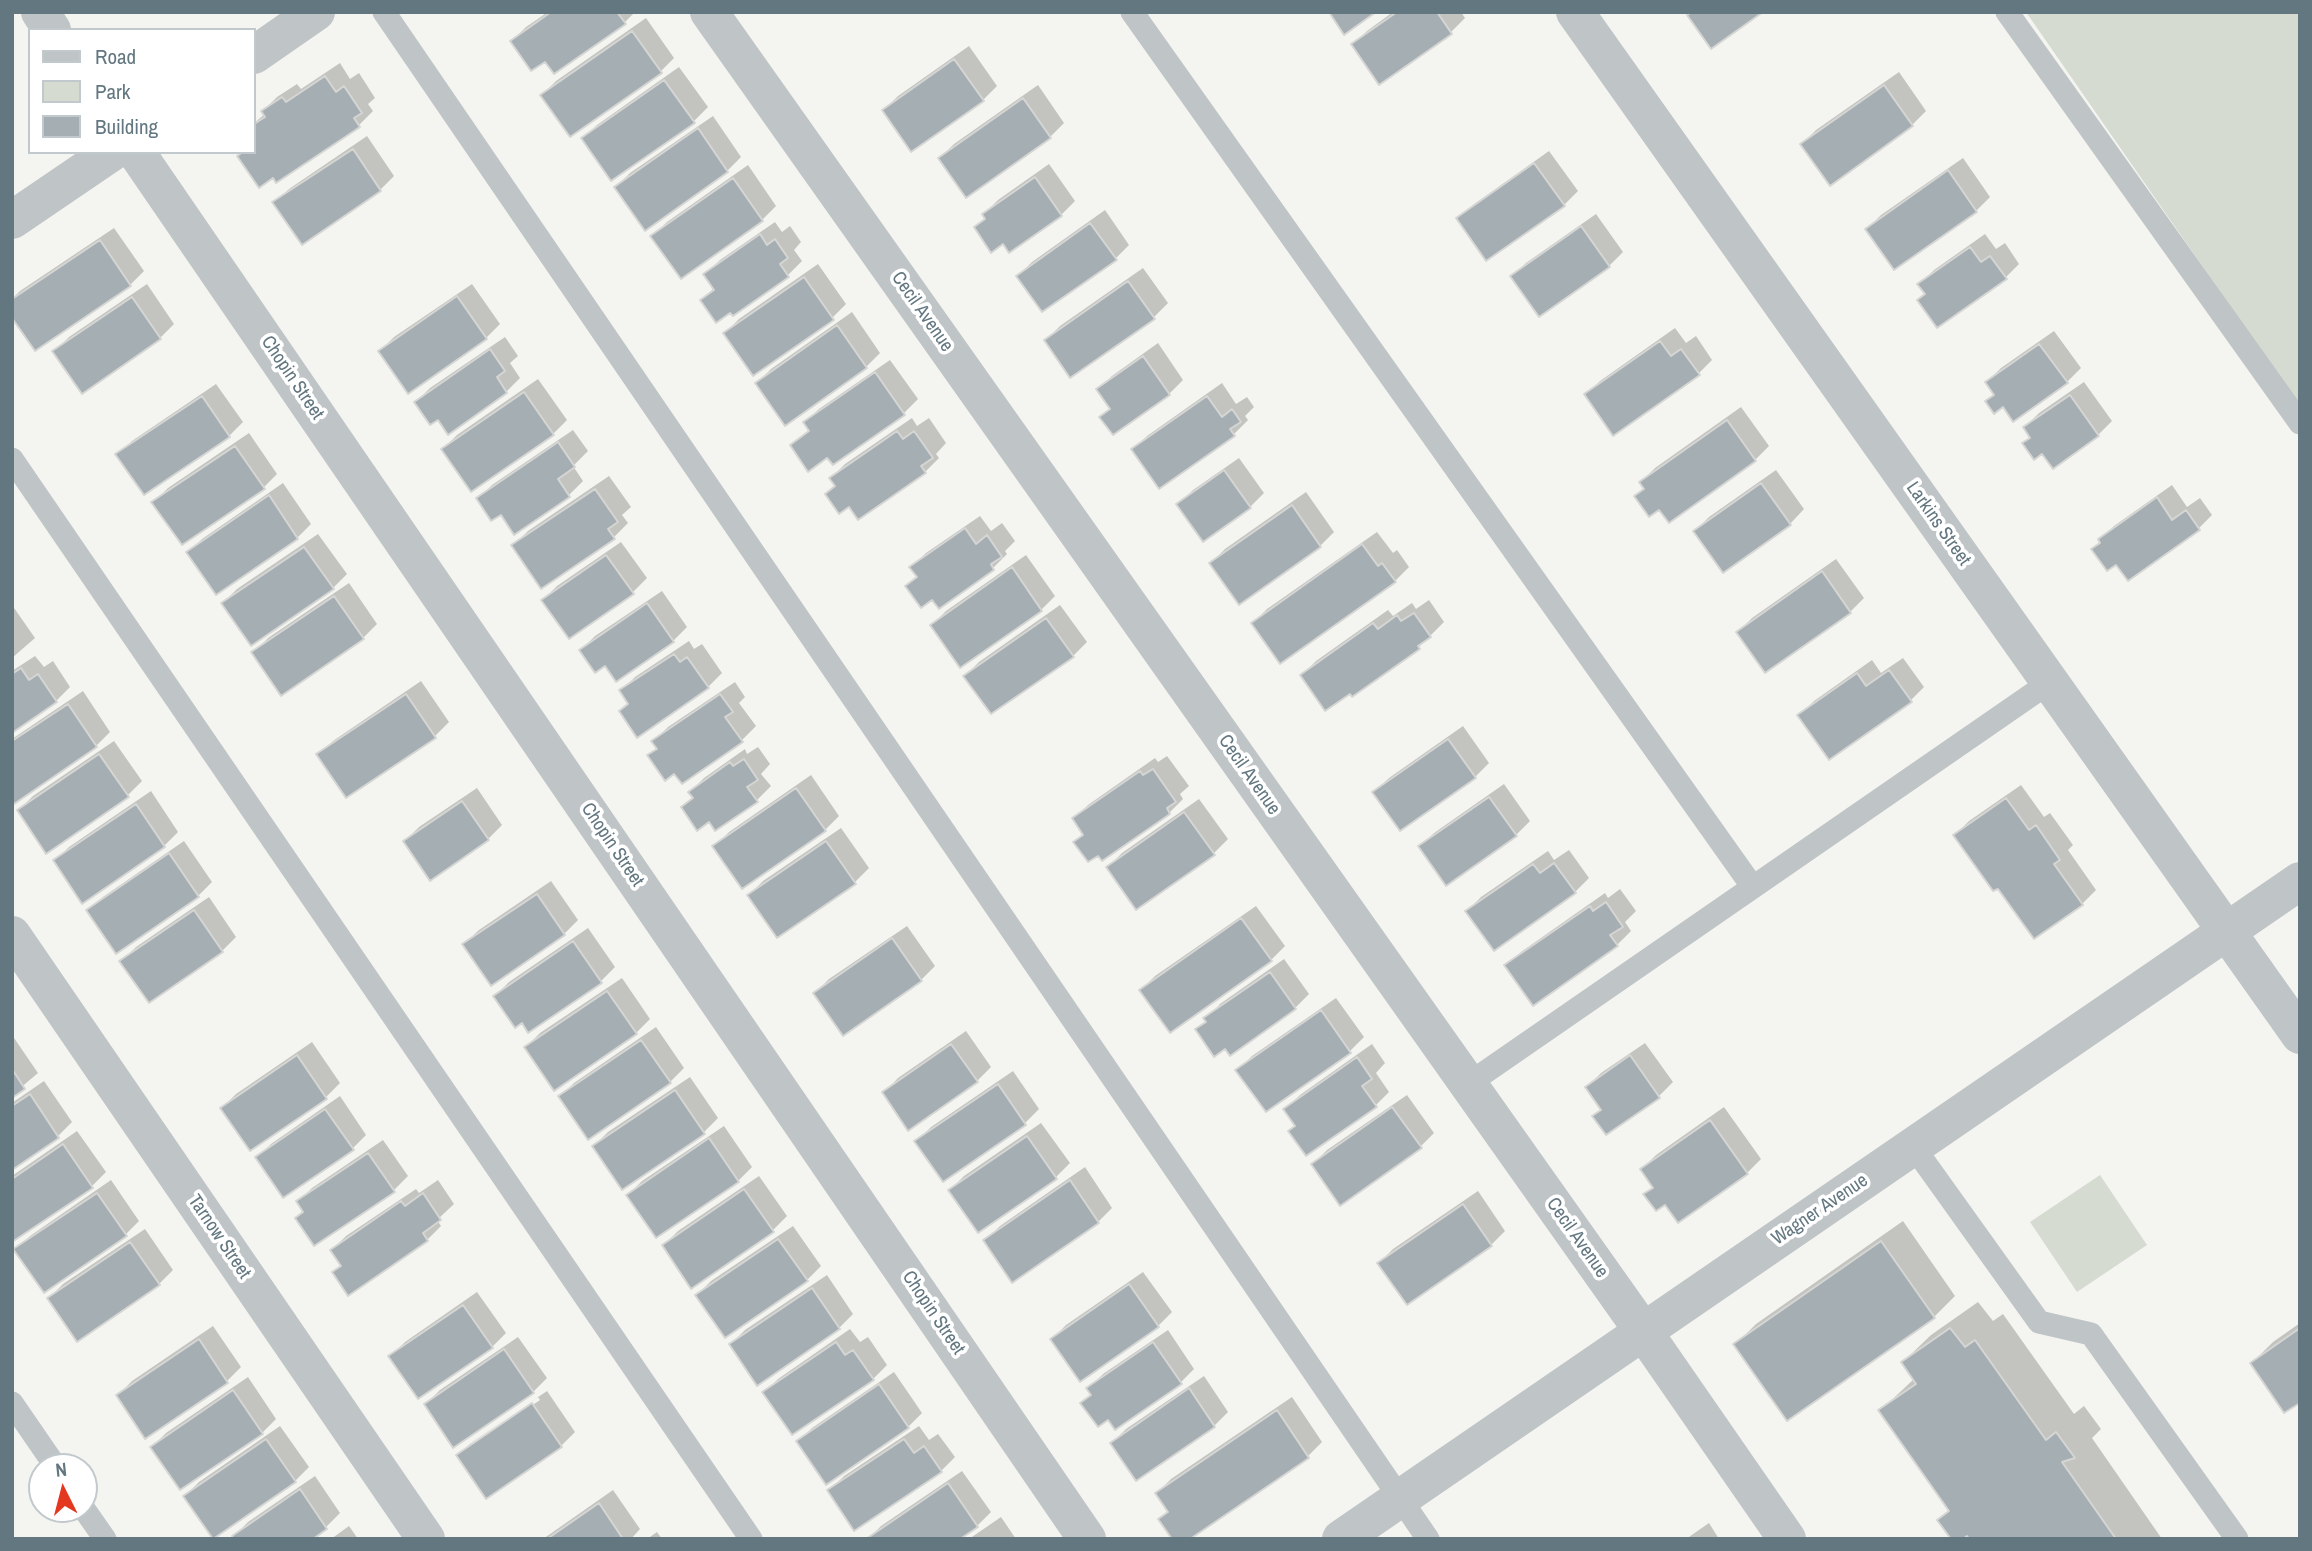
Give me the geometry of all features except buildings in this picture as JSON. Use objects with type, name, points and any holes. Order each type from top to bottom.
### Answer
[{"type":"street","points":[[40,12],[51,28]]},
{"type":"street","points":[[256,54],[316,12]]},
{"type":"street","name":"Cecil Avenue","points":[[709,12],[1643,1331],[1787,1539]]},
{"type":"street","name":"Larkins Street","points":[[1575,12],[2300,1035]]},
{"type":"street","points":[[12,220],[108,154]]},
{"type":"street","name":"Chopin Street","points":[[137,154],[1087,1539]]},
{"type":"street","name":"Wagner Avenue","points":[[1341,1539],[2300,881]]},
{"type":"street","name":"Tarnow Street","points":[[12,935],[426,1539]]},
{"type":"lane","points":[[384,12],[1428,1539]]},
{"type":"lane","points":[[1132,12],[1752,886]]},
{"type":"lane","points":[[2007,12],[2300,423]]},
{"type":"lane","points":[[12,458],[751,1539]]},
{"type":"lane","points":[[1468,1084],[2050,682]]},
{"type":"lane","points":[[1913,1146],[2039,1322],[2091,1334],[2237,1539]]},
{"type":"lane","points":[[12,1403],[46,1453]]},
{"type":"lane","points":[[94,1523],[105,1539]]},
{"type":"green space","points":[[2026,12],[2300,12],[2300,407]]},
{"type":"green space","points":[[2100,1175],[2147,1245],[2077,1292],[2030,1222]]}]
